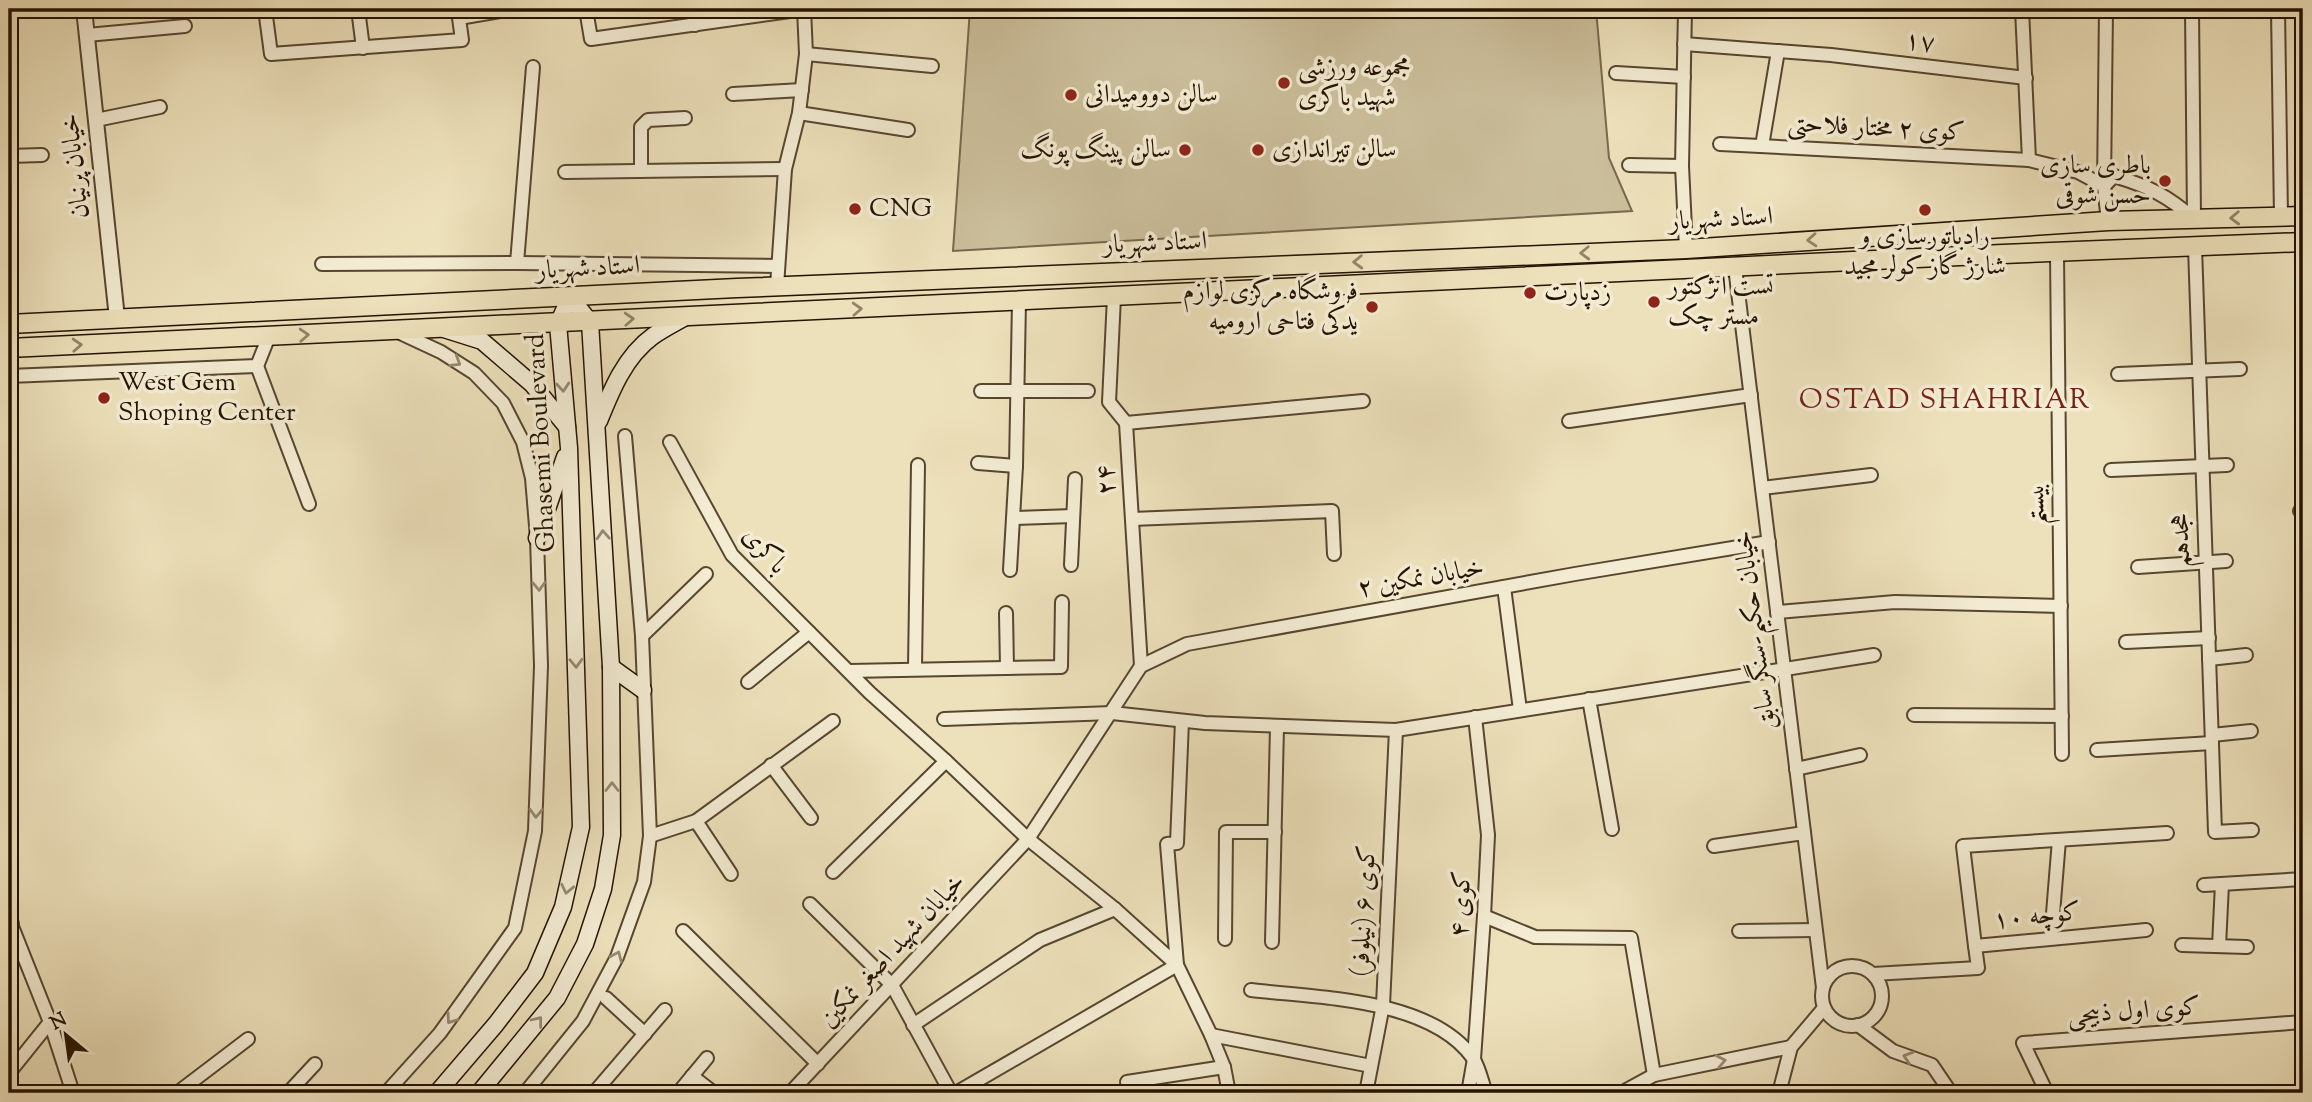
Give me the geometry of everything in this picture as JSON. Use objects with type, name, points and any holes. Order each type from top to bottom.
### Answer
[{"type":"main road","name":"استاد شهریار","points":[[9,324],[776,286],[1686,249],[2108,221],[2303,216]]},
{"type":"main road","name":"استاد شهریار","points":[[9,348],[2303,242]]},
{"type":"main road","points":[[1538,254],[1539,277]]},
{"type":"main road","points":[[1498,256],[1499,279]]},
{"type":"main road","name":"Ghasemi Boulevard","points":[[437,1093],[535,973],[563,908],[581,827],[569,448],[558,324],[569,297],[590,322],[611,667],[612,835],[603,889],[585,944],[557,998],[479,1093]]},
{"type":"main road","points":[[597,427],[612,388],[627,364],[650,338],[687,316]]},
{"type":"main road","points":[[442,329],[482,341],[532,384],[567,427]]},
{"type":"main road","points":[[537,538],[569,448]]},
{"type":"main road","points":[[611,667],[643,690]]},
{"type":"street","name":"خیابان پرنیان","points":[[84,9],[117,318]]},
{"type":"street","points":[[265,9],[271,54],[462,40],[459,13],[512,9]]},
{"type":"street","points":[[358,9],[363,48]]},
{"type":"street","points":[[586,9],[591,39],[804,9],[806,54],[799,113],[785,169],[776,286]]},
{"type":"street","points":[[693,9],[695,25]]},
{"type":"street","points":[[1685,9],[1682,166],[1686,249]]},
{"type":"street","points":[[2022,9],[2029,160]]},
{"type":"street","points":[[2106,9],[2104,186],[2108,221]]},
{"type":"street","points":[[2193,9],[2194,219]]},
{"type":"street","points":[[2278,9],[2281,217]]},
{"type":"street","points":[[87,35],[185,26]]},
{"type":"street","name":"۱۷","points":[[1684,44],[1777,51],[2026,78]]},
{"type":"street","points":[[1762,146],[1777,51]]},
{"type":"street","points":[[806,54],[932,66]]},
{"type":"street","points":[[517,263],[533,67]]},
{"type":"street","points":[[1616,73],[1684,77]]},
{"type":"street","points":[[733,94],[802,90]]},
{"type":"street","points":[[96,120],[160,107]]},
{"type":"street","points":[[799,113],[908,130]]},
{"type":"street","points":[[641,171],[643,122],[685,118]]},
{"type":"street","name":"کوی ۲ مختار فلاحتی","points":[[1720,144],[2029,160],[2078,173],[2104,186]]},
{"type":"street","points":[[9,156],[42,155]]},
{"type":"street","points":[[1629,165],[1682,166]]},
{"type":"street","points":[[565,172],[785,169]]},
{"type":"street","points":[[2104,186],[2114,176],[2141,184],[2171,199],[2194,219]]},
{"type":"street","name":"هجدهم","points":[[2195,247],[2215,832],[2252,830]]},
{"type":"street","name":"بیستم","points":[[2057,253],[2062,754]]},
{"type":"street","points":[[322,264],[778,266]]},
{"type":"street","name":"خیابان حکیم-سنگر سابق","points":[[1735,267],[1822,988]]},
{"type":"street","name":"۲۴","points":[[1114,297],[1109,402],[1126,423],[1141,666]]},
{"type":"street","points":[[1010,570],[1016,466],[1019,301]]},
{"type":"street","points":[[386,1093],[440,1033],[515,928],[535,831],[541,666],[537,538],[532,478],[523,442],[503,403],[474,373],[441,352],[395,331]]},
{"type":"street","points":[[269,336],[257,366],[309,504]]},
{"type":"street","points":[[9,376],[257,366]]},
{"type":"street","points":[[2118,374],[2240,369]]},
{"type":"street","points":[[981,391],[1088,391]]},
{"type":"street","points":[[1569,421],[1751,395]]},
{"type":"street","points":[[1126,423],[1363,401]]},
{"type":"street","points":[[525,1093],[583,1021],[617,957],[644,882],[650,836],[642,636],[625,436]]},
{"type":"street","name":"باکری","points":[[670,442],[732,555],[849,671],[1028,839],[1115,909],[1177,965]]},
{"type":"street","points":[[978,464],[1016,466]]},
{"type":"street","points":[[915,668],[918,465]]},
{"type":"street","points":[[2111,470],[2227,465]]},
{"type":"street","points":[[1762,488],[1871,475]]},
{"type":"street","points":[[1072,565],[1075,479]]},
{"type":"street","points":[[1132,519],[1332,511],[1334,554]]},
{"type":"street","points":[[1014,518],[1073,516]]},
{"type":"street","name":"خیابان نمکین ۲","points":[[1141,666],[1187,644],[1769,542]]},
{"type":"street","points":[[2138,567],[2226,561]]},
{"type":"street","points":[[642,636],[706,573]]},
{"type":"street","points":[[1504,587],[1520,710]]},
{"type":"street","points":[[849,671],[1061,667],[1062,602]]},
{"type":"street","points":[[1777,612],[1895,602],[2061,606]]},
{"type":"street","points":[[1006,613],[1007,668]]},
{"type":"street","points":[[748,682],[809,632]]},
{"type":"street","points":[[2126,642],[2209,638]]},
{"type":"street","points":[[944,719],[1112,713],[1277,727],[1396,730],[1874,655]]},
{"type":"street","points":[[2209,659],[2246,655]]},
{"type":"street","points":[[1112,713],[1141,666]]},
{"type":"street","points":[[1589,699],[1612,829]]},
{"type":"street","name":"خیابان شهید اصغر نمکین","points":[[790,1093],[1028,839],[1112,713]]},
{"type":"street","points":[[1914,715],[2062,716]]},
{"type":"street","name":"کوی ۴","points":[[1468,1093],[1474,1059],[1488,835],[1475,717]]},
{"type":"street","points":[[1182,721],[1172,843],[1177,965],[1211,1035],[1224,1067],[1229,1093]]},
{"type":"street","points":[[650,836],[696,821],[834,722]]},
{"type":"street","points":[[1272,942],[1277,727]]},
{"type":"street","name":"کوی ۶ (نیلوفر)","points":[[1366,1093],[1383,1005],[1396,730]]},
{"type":"street","points":[[2097,750],[2212,739],[2251,731]]},
{"type":"street","points":[[1796,769],[1860,755]]},
{"type":"street","points":[[833,872],[946,761]]},
{"type":"street","points":[[771,765],[811,818]]},
{"type":"street","points":[[696,821],[731,874]]},
{"type":"street","points":[[1225,939],[1226,832],[1275,832]]},
{"type":"street","points":[[1975,946],[1963,846],[2167,833]]},
{"type":"street","points":[[1714,846],[1804,834]]},
{"type":"street","points":[[2052,938],[2059,840]]},
{"type":"street","points":[[2204,885],[2303,879]]},
{"type":"street","points":[[2219,946],[2222,884]]},
{"type":"street","points":[[810,904],[892,985],[951,1093]]},
{"type":"street","points":[[913,1025],[1040,940],[1115,909]]},
{"type":"street","points":[[1484,916],[1535,937],[1631,939],[1654,1075]]},
{"type":"street","points":[[10,925],[50,1022],[74,1093]]},
{"type":"street","points":[[1739,931],[1815,930]]},
{"type":"street","name":"کوچه ۱۰","points":[[1873,974],[1978,968],[1975,946],[2146,930]]},
{"type":"street","points":[[682,931],[818,1064]]},
{"type":"street","points":[[2182,945],[2247,947]]},
{"type":"street","points":[[956,1093],[1177,965]]},
{"type":"street","points":[[1854,965],[1873,974],[1882,990],[1882,999],[1874,1016],[1858,1025],[1848,1026],[1830,1017],[1824,1008],[1822,988],[1834,971],[1854,965]]},
{"type":"street","points":[[1251,990],[1383,1005],[1448,1032],[1474,1059],[1486,1093]]},
{"type":"street","points":[[606,998],[645,1034]]},
{"type":"street","points":[[1779,1093],[1791,1047],[1824,1008]]},
{"type":"street","points":[[594,1093],[665,1010]]},
{"type":"street","points":[[9,1073],[50,1022]]},
{"type":"street","name":"کوی اول ذبیحی","points":[[2047,1093],[2023,1043],[2303,1022]]},
{"type":"street","points":[[1858,1025],[1892,1052],[1932,1065],[1951,1093]]},
{"type":"street","points":[[1211,1035],[1371,1066]]},
{"type":"street","points":[[177,1093],[248,1039]]},
{"type":"street","points":[[1621,1093],[1654,1075],[1791,1047]]},
{"type":"street","points":[[678,1093],[707,1058]]},
{"type":"street","points":[[288,1093],[315,1064]]},
{"type":"street","points":[[1127,1082],[1224,1067]]},
{"type":"street","points":[[692,1076],[714,1093]]},
{"type":"shaded area","name":"مجموعه ورزشی شهید باکری","points":[[970,9],[1596,9],[1609,158],[1632,211],[953,251]]},
{"type":"place","name":"مجموعه ورزشی شهید باکری","points":[[1284,83]]},
{"type":"place","name":"سالن دوومیدانی","points":[[1071,95]]},
{"type":"place","name":"سالن پینگ پونگ","points":[[1185,150]]},
{"type":"place","name":"سالن تیراندازی","points":[[1258,150]]},
{"type":"place","name":"باطری سازی حسن شوقی","points":[[2165,181]]},
{"type":"place","name":"CNG","points":[[855,209]]},
{"type":"place","name":"رادیاتورسازی و شارژ گاز کولر مجید","points":[[1925,210]]},
{"type":"place","name":"زدپارت","points":[[1530,293]]},
{"type":"place","name":"تست انژکتور مستر چک","points":[[1654,302]]},
{"type":"place","name":"فروشگاه مرکزی لوازم یدکی فتاحی ارومیه","points":[[1372,307]]},
{"type":"place","name":"West Gem Shoping Center","points":[[104,398]]},
{"type":"district","name":"OSTAD SHAHRIAR","points":[[1945,401]]}]
